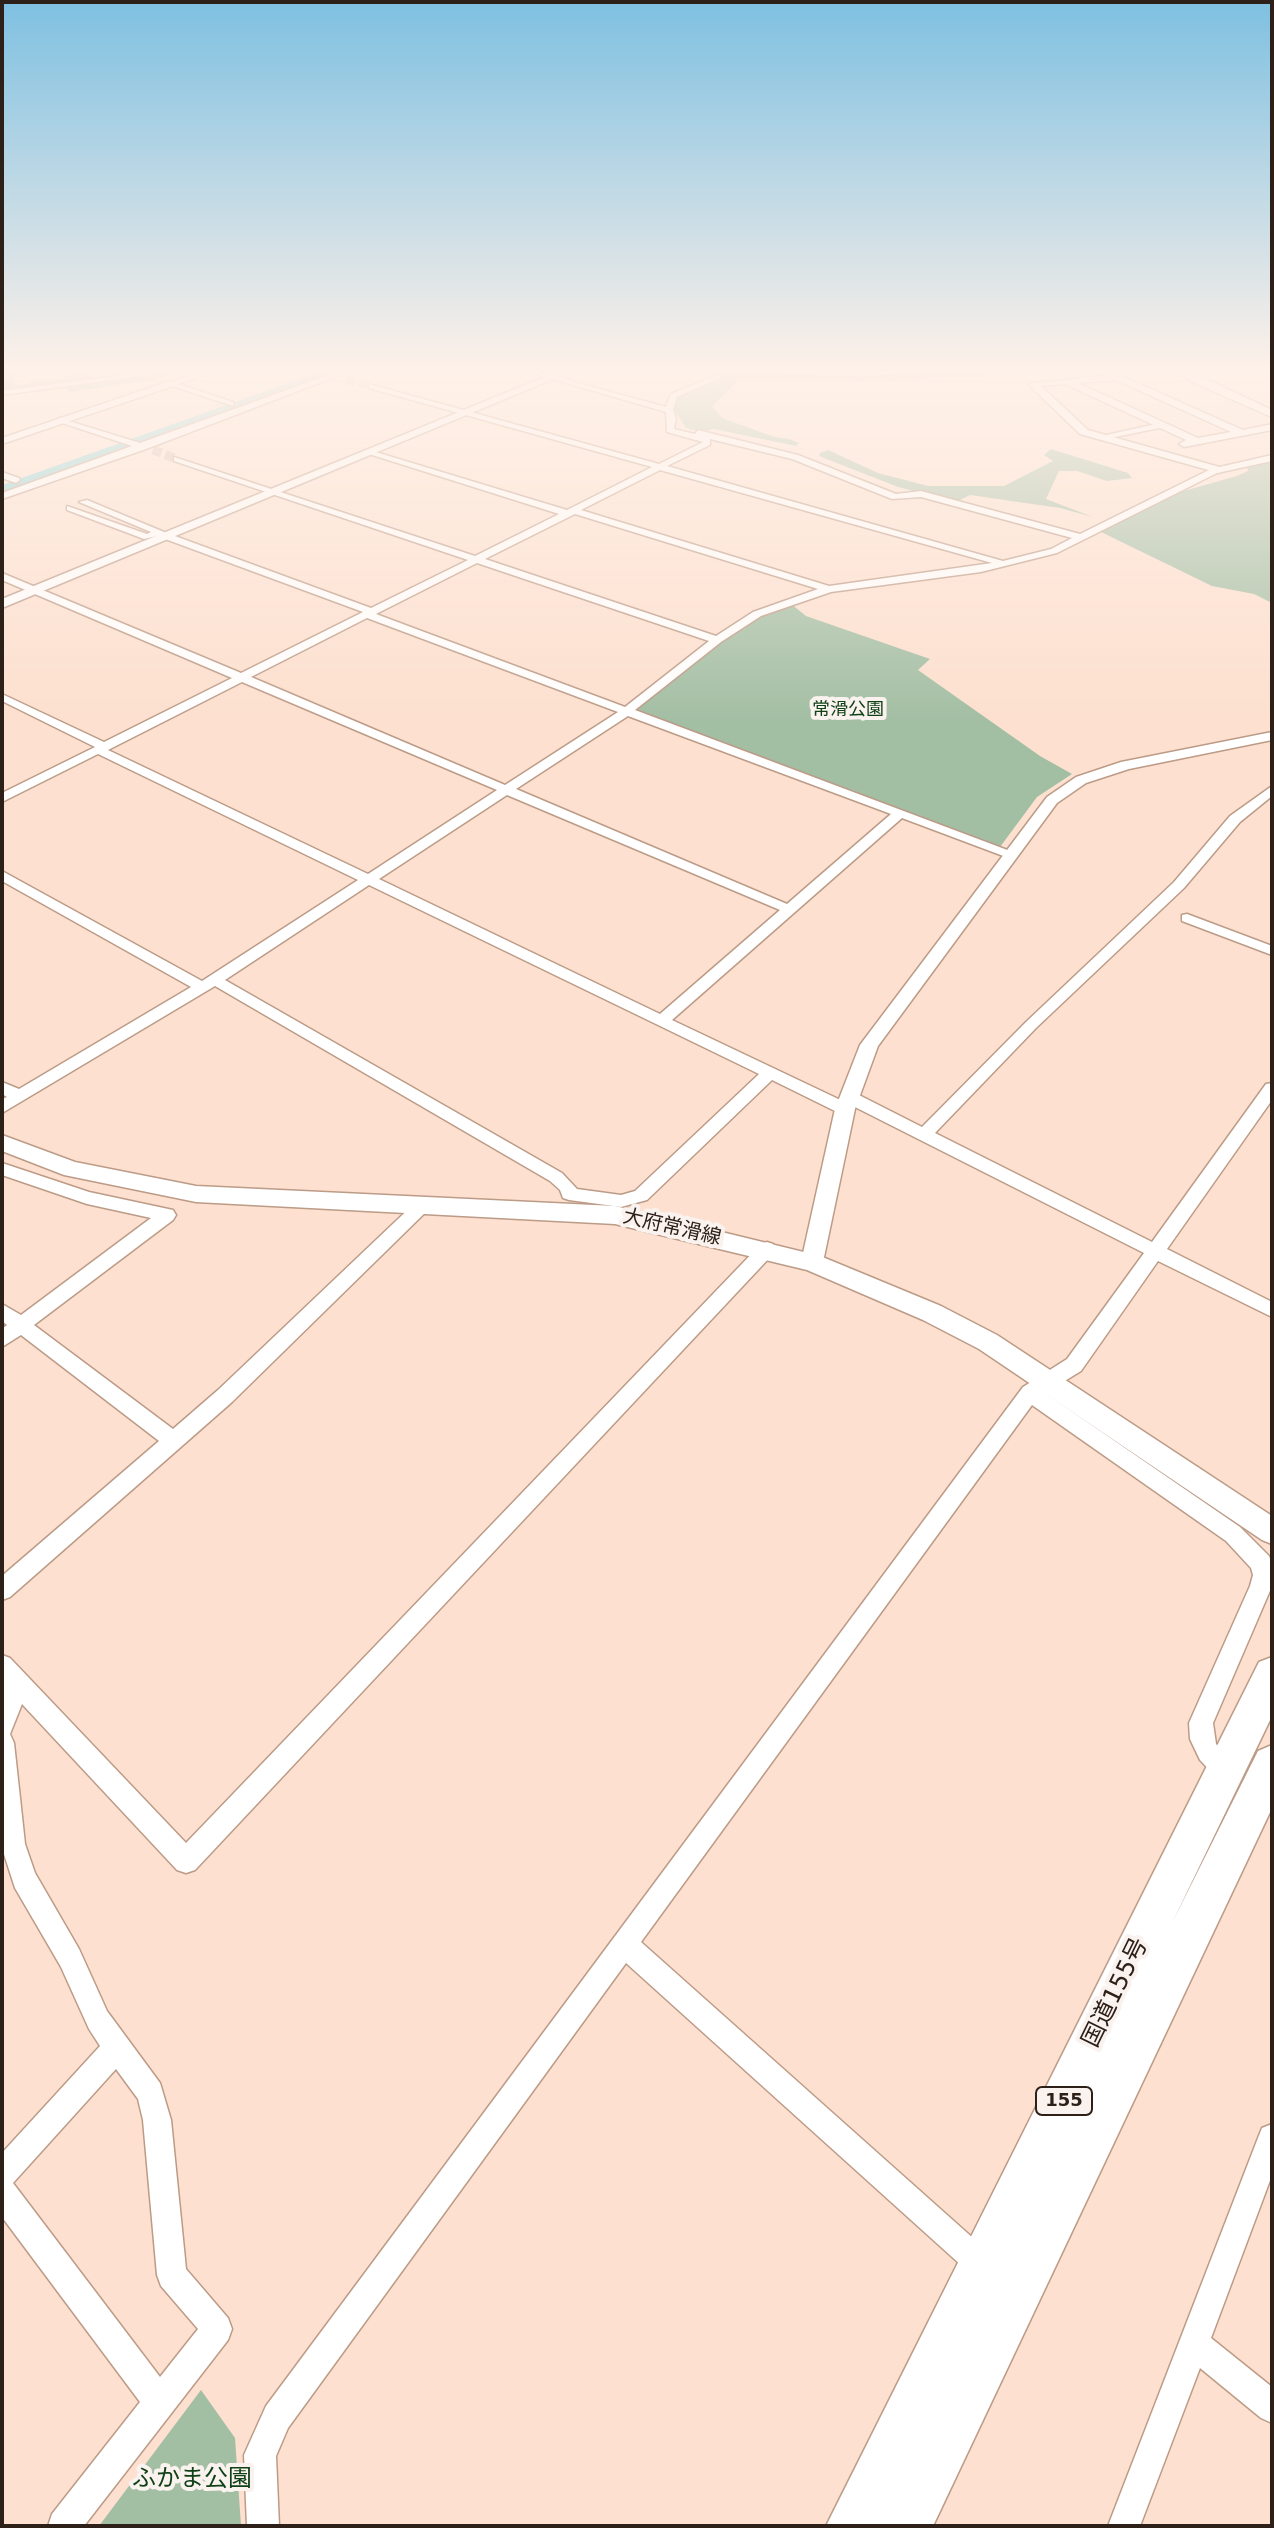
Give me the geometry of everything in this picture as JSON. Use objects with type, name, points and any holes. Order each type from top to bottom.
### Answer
[{"type":"highway","name":"国道155号","points":[[853,2526],[1272,1675]]},
{"type":"highway","name":"国道155号","points":[[905,2526],[1272,1765]]},
{"type":"main road","name":"大府常滑線","points":[[2,1143],[72,1169],[196,1194],[615,1215],[812,1262],[932,1313],[988,1342],[1040,1387],[1272,1531]]},
{"type":"street","points":[[2,496],[25,487]]},
{"type":"street","points":[[260,487],[717,640]]},
{"type":"street","points":[[2,604],[161,536],[287,487]]},
{"type":"street","points":[[489,487],[829,589]]},
{"type":"street","points":[[2,798],[621,487]]},
{"type":"street","points":[[731,487],[1006,564]]},
{"type":"street","points":[[870,487],[895,497],[921,494],[1082,538]]},
{"type":"street","points":[[2,1107],[104,1043],[209,984],[627,711],[717,640],[757,614],[829,589],[1006,564],[1054,551],[1185,487]]},
{"type":"street","points":[[84,502],[161,536],[368,615],[1011,854]]},
{"type":"street","points":[[70,508],[147,537],[161,536]]},
{"type":"street","points":[[2,576],[788,909]]},
{"type":"street","points":[[2,697],[98,750],[770,1073],[924,1134],[1272,1310]]},
{"type":"street","points":[[2,708],[98,750]]},
{"type":"street","points":[[812,1262],[848,1104],[869,1045],[1052,800],[1089,777],[1126,765],[1272,736]]},
{"type":"street","points":[[924,1134],[1024,1032],[1179,885],[1235,819],[1272,790]]},
{"type":"street","points":[[661,1021],[900,813]]},
{"type":"street","points":[[2,875],[209,984],[556,1177],[568,1188],[569,1194],[621,1201],[641,1196],[770,1073]]},
{"type":"street","points":[[1187,918],[1272,951]]},
{"type":"street","points":[[2,1087],[20,1097]]},
{"type":"street","points":[[263,2526],[260,2455],[277,2417],[624,1944],[1040,1387],[1074,1365],[1272,1088]]},
{"type":"street","points":[[2,1169],[87,1198],[167,1215],[2,1339]]},
{"type":"street","points":[[2,1590],[225,1396],[423,1206]]},
{"type":"street","points":[[8,1680],[186,1861],[767,1249]]},
{"type":"street","points":[[2,1311],[172,1440]]},
{"type":"street","points":[[1040,1387],[1233,1534],[1261,1563],[1264,1575],[1261,1586],[1201,1723],[1202,1739],[1208,1752],[1226,1771]]},
{"type":"street","points":[[2,1726],[8,1680]]},
{"type":"street","points":[[2,1743],[8,1849],[70,1958],[98,2020],[150,2093],[154,2106],[172,2275],[217,2329],[64,2526]]},
{"type":"street","points":[[624,1944],[983,2266]]},
{"type":"street","points":[[2,2174],[118,2047]]},
{"type":"street","points":[[1124,2526],[1272,2138]]},
{"type":"street","points":[[2,2193],[160,2403]]},
{"type":"street","points":[[1193,2343],[1272,2407]]},
{"type":"green space","points":[[898,487],[1052,487],[1046,499],[1093,517],[1060,508],[970,495],[956,502]]},
{"type":"green space","points":[[1198,487],[1272,487],[1272,603],[1254,594],[1212,586],[1101,532],[1180,492]]},
{"type":"green space","name":"常滑公園","points":[[790,603],[806,616],[930,659],[918,670],[1040,756],[1072,774],[1037,797],[1000,847],[634,711],[745,624]]},
{"type":"green space","name":"ふかま公園","points":[[201,2390],[235,2438],[241,2526],[99,2526]]},
{"type":"waterway","points":[[2,490],[10,487]]}]
